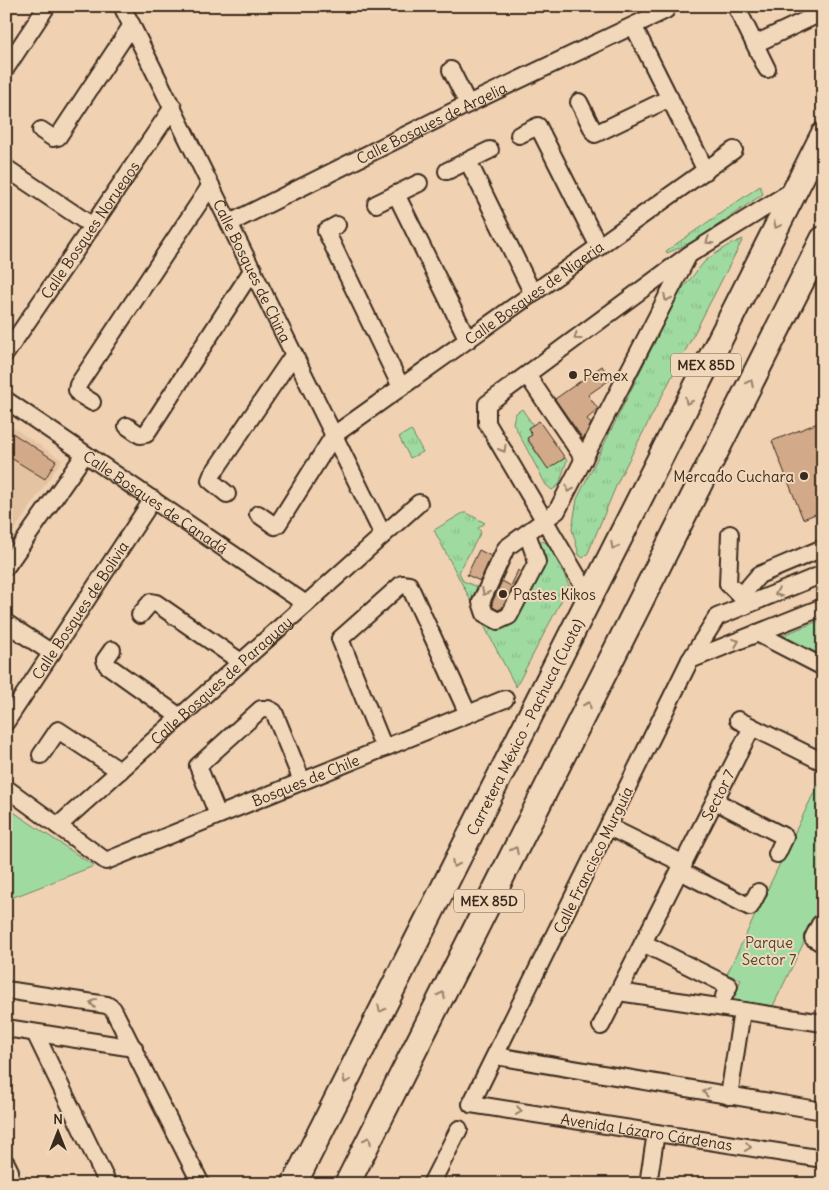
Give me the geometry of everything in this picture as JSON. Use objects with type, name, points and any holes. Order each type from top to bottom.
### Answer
[{"type":"highway","name":"Carretera México - Pachuca (Cuota)","points":[[294,1184],[823,135]]},
{"type":"highway","name":"MEX 85D","points":[[346,1184],[813,271],[823,238]]},
{"type":"street","points":[[6,68],[47,6]]},
{"type":"street","name":"Calle Bosques de China","points":[[122,6],[383,535]]},
{"type":"street","points":[[736,6],[767,68]]},
{"type":"street","name":"Calle Bosques de Argelia","points":[[230,222],[468,104],[634,27],[666,10]]},
{"type":"street","points":[[755,44],[823,12]]},
{"type":"street","points":[[41,130],[53,138],[58,137],[132,26]]},
{"type":"street","points":[[634,27],[706,171]]},
{"type":"street","points":[[450,70],[468,104]]},
{"type":"street","points":[[579,102],[595,134],[670,98]]},
{"type":"street","name":"Calle Bosques Noruegos","points":[[6,353],[91,225],[173,107]]},
{"type":"street","points":[[519,135],[538,126],[599,247]]},
{"type":"street","points":[[447,170],[490,150]]},
{"type":"street","name":"Calle Bosques de Nigeria","points":[[334,435],[734,150]]},
{"type":"street","points":[[468,161],[533,294]]},
{"type":"street","points":[[6,168],[91,225]]},
{"type":"street","points":[[376,204],[419,183]]},
{"type":"street","points":[[92,402],[79,394],[77,390],[78,385],[211,185]]},
{"type":"street","points":[[589,596],[487,423],[487,404],[690,254],[796,190]]},
{"type":"street","points":[[396,194],[468,340]]},
{"type":"street","points":[[337,225],[326,231],[401,387]]},
{"type":"street","points":[[527,533],[537,562],[509,616],[498,621],[485,614],[481,602],[506,548],[557,511],[690,254]]},
{"type":"street","points":[[127,426],[140,435],[146,434],[253,269]]},
{"type":"street","points":[[227,494],[212,483],[210,480],[212,475],[294,354]]},
{"type":"street","points":[[527,375],[584,459]]},
{"type":"street","name":"Calle Bosques de Canadá","points":[[6,400],[306,604]]},
{"type":"street","points":[[258,514],[275,526],[278,524],[334,435]]},
{"type":"street","points":[[6,568],[85,454]]},
{"type":"street","name":"Calle Bosques de Bolivia","points":[[6,722],[153,500]]},
{"type":"street","name":"Calle Bosques de Paraguay","points":[[58,826],[419,503]]},
{"type":"street","points":[[730,534],[728,584],[743,601]]},
{"type":"street","points":[[743,601],[759,575],[823,548]]},
{"type":"street","points":[[743,601],[823,574]]},
{"type":"street","points":[[384,748],[340,639],[402,584],[409,585],[468,714]]},
{"type":"street","name":"Calle Francisco Murguía","points":[[470,1104],[496,1056],[690,660],[718,617],[743,601]]},
{"type":"street","points":[[140,615],[148,604],[156,603],[241,662]]},
{"type":"street","points":[[690,660],[823,607]]},
{"type":"street","points":[[6,623],[52,653]]},
{"type":"street","points":[[756,633],[823,667]]},
{"type":"street","points":[[112,650],[105,660],[107,666],[180,717]]},
{"type":"street","name":"Bosques de Chile","points":[[58,826],[106,861],[505,699]]},
{"type":"street","points":[[218,816],[198,766],[261,709],[268,709],[274,712],[302,781]]},
{"type":"street","name":"Sector 7","points":[[601,1026],[715,801],[745,723],[823,762]]},
{"type":"street","points":[[41,755],[58,730],[120,771]]},
{"type":"street","points":[[6,788],[58,826]]},
{"type":"street","points":[[715,801],[785,837],[777,854]]},
{"type":"street","points":[[609,827],[750,907],[758,892]]},
{"type":"street","points":[[820,924],[813,938],[823,944]]},
{"type":"street","points":[[644,943],[729,986],[724,996]]},
{"type":"street","points":[[6,990],[107,1005],[113,1009],[201,1184]]},
{"type":"street","points":[[619,992],[823,1023]]},
{"type":"street","points":[[729,1096],[742,1011]]},
{"type":"street","points":[[6,1028],[134,1048]]},
{"type":"street","points":[[35,1033],[108,1184]]},
{"type":"street","points":[[496,1056],[823,1111]]},
{"type":"street","name":"Avenida Lázaro Cárdenas","points":[[470,1104],[823,1159]]},
{"type":"street","points":[[431,1184],[459,1129]]},
{"type":"street","points":[[648,1184],[656,1133]]},
{"type":"shaded area","points":[[6,423],[62,460],[6,543]]},
{"type":"green space","points":[[760,186],[763,194],[693,242],[667,253],[666,251]]},
{"type":"green space","points":[[743,239],[619,479],[588,553],[583,558],[579,555],[572,529],[577,499],[679,293],[705,261],[727,246]]},
{"type":"green space","points":[[522,409],[533,425],[528,428],[532,435],[527,439],[540,458],[559,462],[565,458],[567,460],[559,485],[552,490],[546,485],[513,423],[515,414]]},
{"type":"green space","points":[[411,430],[423,452],[410,458],[399,437]]},
{"type":"green space","points":[[463,513],[467,513],[485,523],[478,528],[481,532],[459,572],[463,581],[477,587],[471,601],[434,530]]},
{"type":"green space","points":[[542,541],[555,554],[569,586],[516,687],[478,614],[498,624],[538,543]]},
{"type":"green space","points":[[823,619],[823,657],[781,636]]},
{"type":"green space","name":"Parque Sector 7","points":[[819,782],[823,784],[823,903],[773,1006],[731,1000],[741,980],[727,974]]},
{"type":"green space","points":[[6,807],[94,866],[6,900]]},
{"type":"building","points":[[602,366],[611,379],[588,395],[598,409],[587,419],[591,424],[583,439],[555,399]]},
{"type":"building","points":[[539,421],[565,458],[548,469],[527,438],[532,435],[528,428]]},
{"type":"building","name":"Mercado Cuchara","points":[[823,421],[823,511],[803,519],[772,441]]},
{"type":"building","points":[[6,429],[56,461],[45,479],[6,455]]},
{"type":"building","points":[[479,550],[491,556],[480,581],[467,575]]},
{"type":"building","points":[[518,570],[521,572],[502,608],[498,610],[493,607],[492,603],[502,581],[511,586]]},
{"type":"place","name":"Pemex","points":[[573,375]]},
{"type":"place","name":"Mercado Cuchara","points":[[804,476]]},
{"type":"place","name":"Pastes Kikos","points":[[503,594]]}]
